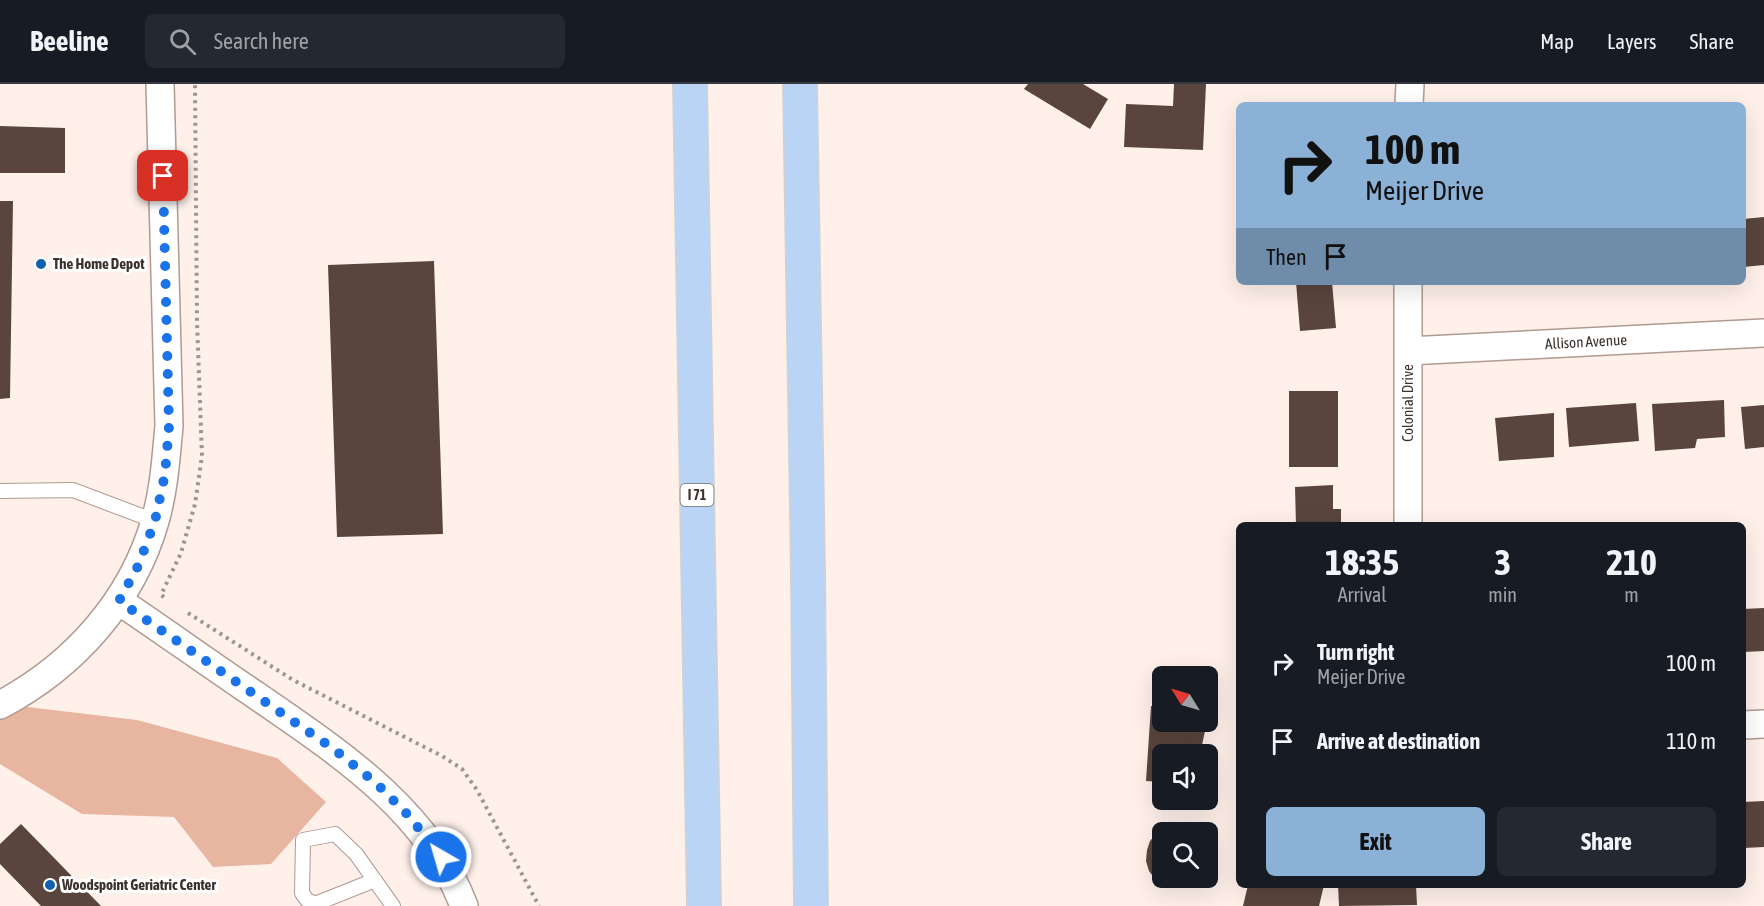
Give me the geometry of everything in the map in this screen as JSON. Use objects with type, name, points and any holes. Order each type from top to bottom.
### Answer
[{"type":"highway","name":"I 71","points":[[690,84],[704,906]]},
{"type":"highway","points":[[800,84],[811,906]]},
{"type":"street","points":[[0,705],[43,679],[80,648],[119,601],[138,566],[155,521],[165,474],[169,426],[160,84]]},
{"type":"street","points":[[1410,84],[1410,102]]},
{"type":"street","name":"Colonial Drive","points":[[1408,285],[1408,522]]},
{"type":"street","name":"Allison Avenue","points":[[1408,351],[1764,333]]},
{"type":"street","points":[[119,601],[335,750],[377,784],[409,816],[441,857],[464,906]]},
{"type":"street","points":[[1746,724],[1764,724]]},
{"type":"lane","points":[[0,491],[74,490],[155,521]]},
{"type":"lane","points":[[375,880],[315,904],[307,900],[302,893],[303,840],[335,834],[356,854],[375,880],[393,906]]},
{"type":"path","points":[[161,595],[171,602]]},
{"type":"path","points":[[180,608],[276,670],[442,756],[462,769],[477,790],[539,906]]},
{"type":"shaded area","points":[[0,705],[137,720],[277,758],[326,802],[271,864],[213,867],[174,817],[82,814],[0,764]]},
{"type":"building","points":[[1028,84],[1083,84],[1108,99],[1090,129],[1024,89]]},
{"type":"building","points":[[1174,84],[1206,84],[1203,150],[1124,147],[1126,104],[1173,106]]},
{"type":"building","points":[[0,126],[65,128],[65,173],[0,173]]},
{"type":"building","points":[[0,201],[13,201],[10,398],[0,399]]},
{"type":"building","points":[[1764,217],[1764,265],[1746,267],[1746,219]]},
{"type":"building","points":[[434,261],[443,534],[337,537],[328,265]]},
{"type":"building","points":[[1296,285],[1332,285],[1336,328],[1300,331]]},
{"type":"building","points":[[1289,391],[1338,391],[1338,467],[1289,467]]},
{"type":"building","points":[[1724,400],[1725,437],[1697,439],[1695,448],[1655,451],[1652,404]]},
{"type":"building","points":[[1636,403],[1639,441],[1569,447],[1566,408]]},
{"type":"building","points":[[1764,405],[1764,447],[1745,449],[1741,407]]},
{"type":"building","points":[[1554,413],[1554,457],[1499,461],[1495,418]]},
{"type":"building","points":[[1333,485],[1333,509],[1341,509],[1341,522],[1296,522],[1295,487]]},
{"type":"building","points":[[1764,608],[1764,651],[1746,652],[1746,609]]},
{"type":"building","points":[[1151,706],[1152,732],[1205,732],[1202,744],[1152,744],[1152,781],[1146,781]]},
{"type":"building","points":[[1764,801],[1764,847],[1746,848],[1746,802]]},
{"type":"building","name":"Woodspoint Geriatric Center","points":[[21,824],[101,906],[41,906],[0,864],[0,844]]},
{"type":"building","points":[[1152,839],[1152,875],[1146,861]]},
{"type":"building","points":[[1247,888],[1323,888],[1319,906],[1243,906]]},
{"type":"building","points":[[1338,888],[1416,888],[1417,905],[1339,906]]},
{"type":"place","name":"The Home Depot","points":[[41,264]]},
{"type":"place","name":"Woodspoint Geriatric Center","points":[[50,885]]},
{"type":"route","points":[[163,176],[169,426],[165,474],[155,521],[138,566],[119,601],[335,750],[377,784],[409,816],[441,857]]}]
